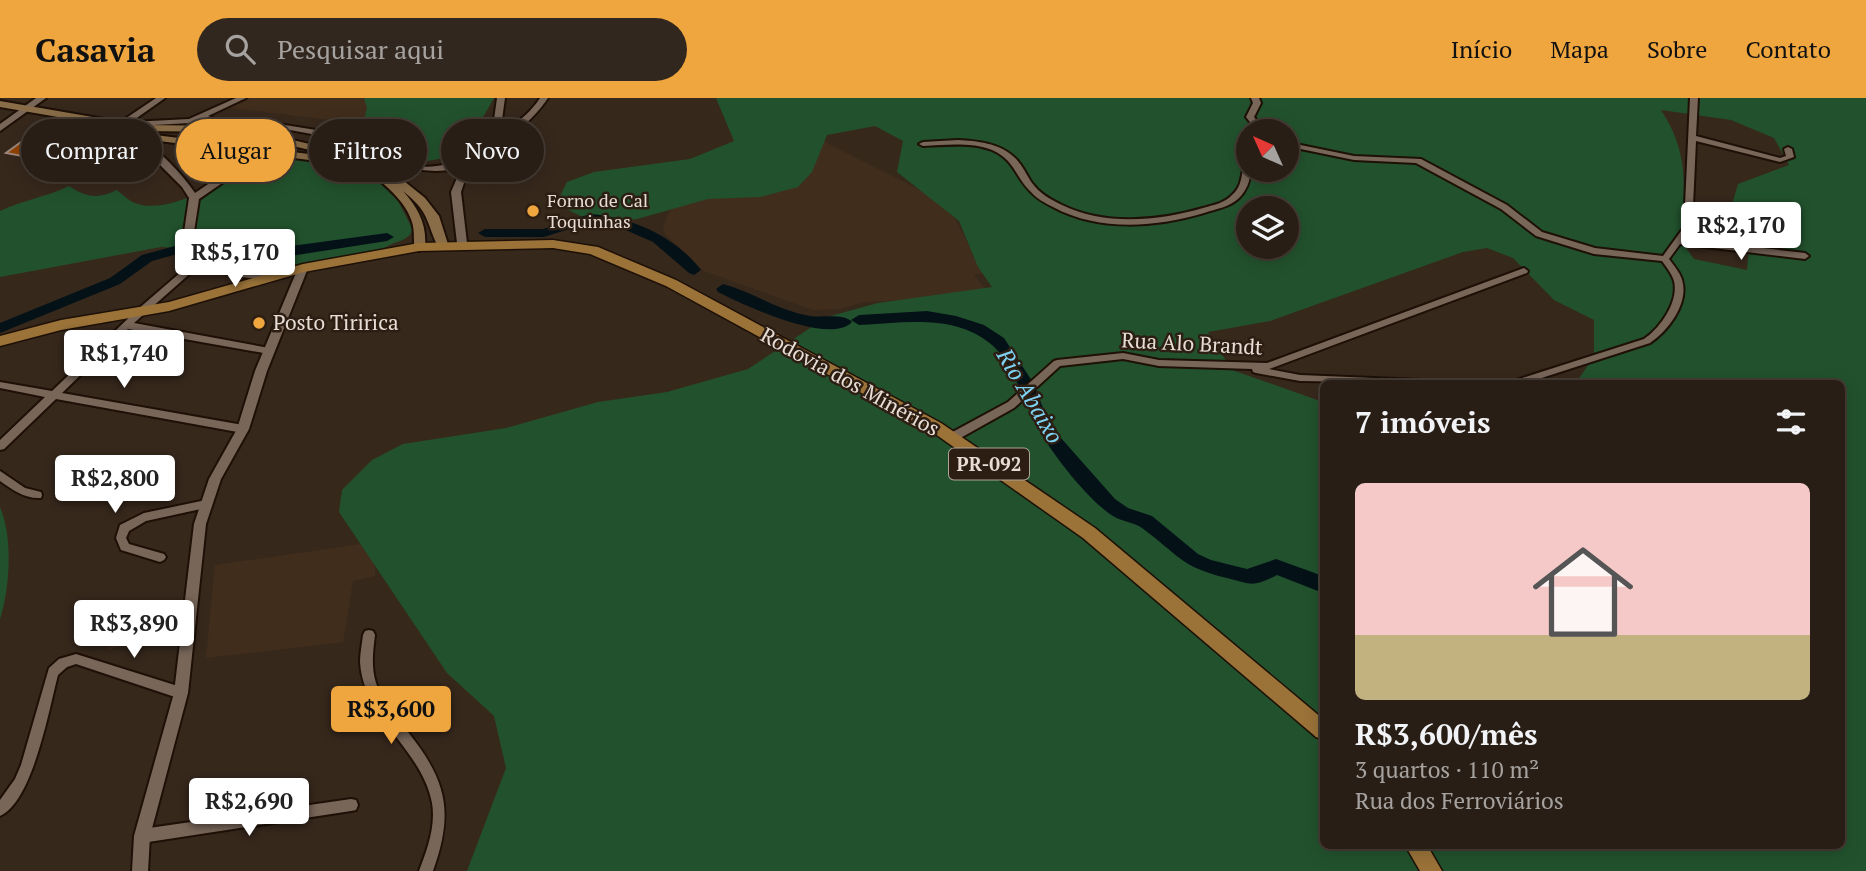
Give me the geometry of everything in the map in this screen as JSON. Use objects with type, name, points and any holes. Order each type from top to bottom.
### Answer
[{"type":"main road","points":[[0,104],[56,119]]},
{"type":"main road","points":[[21,109],[84,119]]},
{"type":"main road","points":[[170,139],[176,132]]},
{"type":"main road","points":[[162,138],[176,140]]},
{"type":"main road","points":[[295,155],[373,169],[415,213],[421,237],[419,247]]},
{"type":"main road","points":[[400,182],[421,200],[433,216],[442,244]]},
{"type":"main road","name":"Rodovia dos Minérios","points":[[419,247],[462,243],[553,244],[584,248],[614,257],[671,283],[951,438],[1099,541],[1320,728]]},
{"type":"main road","name":"PR-092","points":[[0,341],[61,325],[140,312],[303,268],[419,247]]},
{"type":"main road","points":[[1418,849],[1432,871]]},
{"type":"street","points":[[0,128],[21,109],[42,98]]},
{"type":"street","points":[[131,119],[162,98]]},
{"type":"street","points":[[162,123],[190,121],[242,98]]},
{"type":"street","points":[[498,119],[501,98]]},
{"type":"street","points":[[528,119],[544,98]]},
{"type":"street","points":[[1252,119],[1255,98]]},
{"type":"street","points":[[1665,259],[1688,227],[1690,218],[1689,167],[1694,138],[1694,98]]},
{"type":"street","points":[[203,116],[210,119]]},
{"type":"street","points":[[1694,138],[1780,160],[1790,158],[1788,149]]},
{"type":"street","points":[[923,144],[990,147],[1012,158],[1030,187],[1040,196],[1073,212],[1108,220],[1167,221],[1226,203],[1242,190],[1245,182]]},
{"type":"street","points":[[1299,147],[1354,158],[1418,161],[1503,206],[1539,234],[1594,251],[1665,259],[1675,273],[1679,291],[1659,335],[1597,360],[1527,380]]},
{"type":"street","points":[[162,161],[173,170],[194,198],[187,246],[199,261],[223,272],[281,275]]},
{"type":"street","points":[[194,198],[217,182]]},
{"type":"street","points":[[462,182],[456,192],[462,243]]},
{"type":"street","points":[[1678,241],[1805,256]]},
{"type":"street","points":[[0,446],[126,325],[199,261]]},
{"type":"street","points":[[140,871],[142,836],[181,693],[200,524],[215,479],[243,429],[269,351],[303,268]]},
{"type":"street","name":"Rua Alo Brandt","points":[[951,438],[1011,405],[1057,363],[1123,356],[1159,363],[1246,367],[1281,363],[1524,271]]},
{"type":"street","points":[[126,325],[269,351]]},
{"type":"street","points":[[1246,367],[1300,379],[1330,380]]},
{"type":"street","points":[[0,385],[243,429]]},
{"type":"street","points":[[0,475],[22,491],[37,495]]},
{"type":"street","points":[[160,557],[125,547],[121,538],[124,528],[144,517],[206,504]]},
{"type":"street","points":[[369,635],[365,652],[368,685],[423,764],[438,802],[435,846],[426,871]]},
{"type":"street","points":[[0,810],[14,796],[23,775],[53,672],[63,663],[76,659],[181,693]]},
{"type":"street","points":[[142,836],[351,805]]},
{"type":"shaded area","points":[[251,98],[370,98],[374,119],[324,119],[230,108]]},
{"type":"shaded area","points":[[823,141],[918,189],[944,207],[955,219],[984,273],[974,274],[991,296],[864,302],[841,309],[813,310],[704,271],[665,234],[663,228],[668,214],[680,199]]},
{"type":"shaded area","points":[[375,542],[375,576],[353,581],[343,642],[206,658],[215,565]]},
{"type":"shaded area","points":[[163,605],[167,608],[185,605],[184,627],[108,650],[110,622]]},
{"type":"green space","points":[[364,98],[494,98],[481,119],[441,119],[441,159],[428,161],[427,119],[364,119],[367,108]]},
{"type":"green space","points":[[716,98],[1866,98],[1866,871],[467,871],[506,768],[494,716],[447,673],[339,512],[342,490],[372,460],[403,444],[506,428],[598,402],[667,392],[748,369],[827,317],[878,303],[992,287],[978,267],[959,221],[897,172],[903,141],[875,126],[827,135],[812,172],[798,187],[760,197],[708,199],[637,219],[595,223],[556,204],[567,182],[594,172],[690,159],[734,141]],"holes":[[[1661,110],[1731,120],[1774,138],[1789,165],[1738,184],[1733,201],[1749,245],[1747,270],[1694,259],[1680,239],[1684,188],[1681,157],[1677,142]]]},
{"type":"green space","points":[[295,159],[309,161],[309,182],[379,182],[398,201],[413,230],[405,239],[359,259],[330,265],[275,264],[161,247],[0,277],[0,211],[69,186],[81,193],[98,196],[117,190],[135,203],[150,206],[184,199],[220,183],[295,182]]},
{"type":"green space","points":[[0,507],[7,533],[9,563],[0,619]]},
{"type":"building","points":[[21,142],[21,156],[6,153]]},
{"type":"waterway","name":"Rio Abaixo","points":[[485,233],[544,233],[590,218],[615,220],[658,239],[694,270]]},
{"type":"waterway","name":"Rio Abaixo","points":[[2,328],[115,281],[147,258],[234,234],[259,248],[284,252],[387,237]]},
{"type":"waterway","name":"Rio Abaixo","points":[[723,289],[797,319],[844,322]]},
{"type":"waterway","name":"Rio Abaixo","points":[[859,320],[927,316],[956,321],[979,329],[999,342],[1026,384],[1035,409],[1055,442],[1109,504],[1122,513],[1146,521],[1191,559],[1209,567],[1233,571],[1246,577],[1260,575],[1276,567],[1307,576],[1320,583]]},
{"type":"place","name":"Forno de Cal Toquinhas","points":[[533,211]]},
{"type":"place","name":"Posto Tiririca","points":[[259,323]]}]
